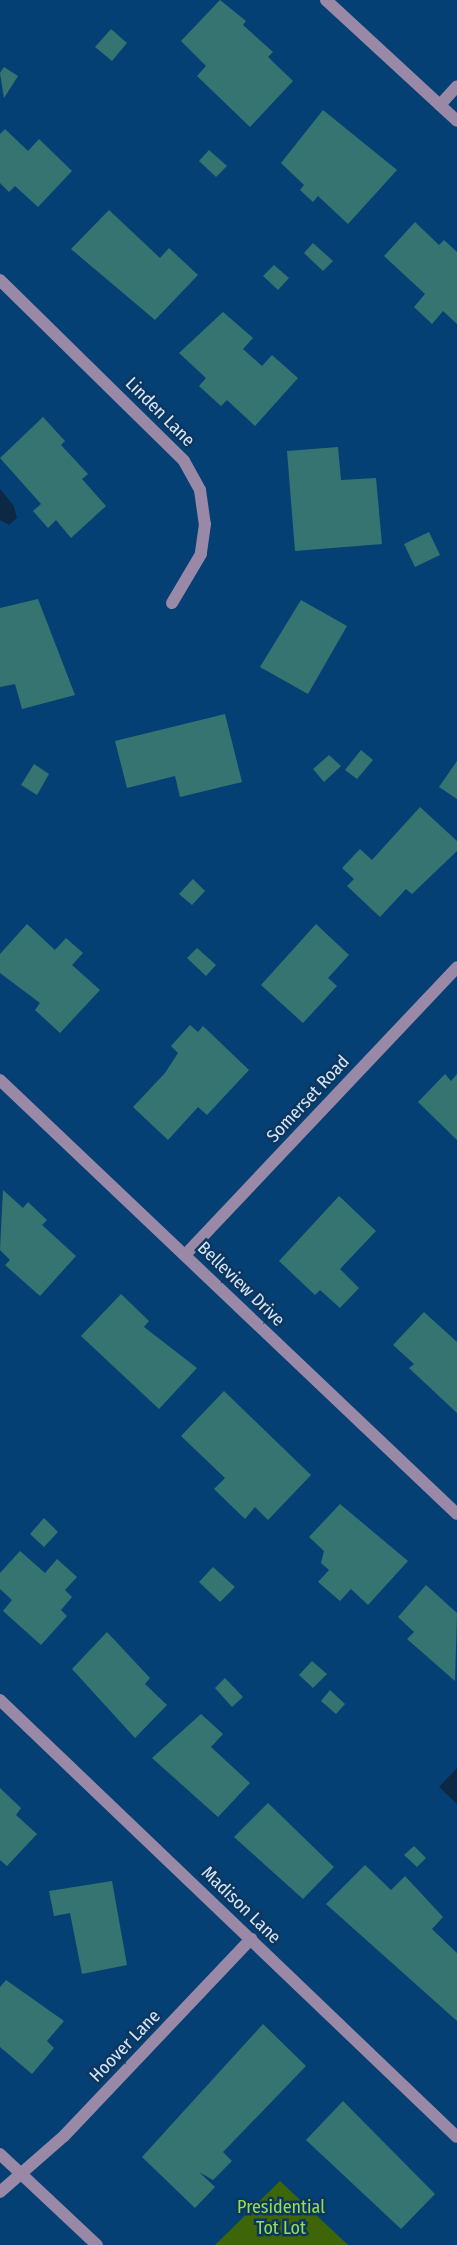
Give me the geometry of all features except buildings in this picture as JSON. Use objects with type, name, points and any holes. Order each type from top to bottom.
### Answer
[{"type":"street","points":[[326,0],[457,121]]},
{"type":"street","points":[[440,105],[457,86]]},
{"type":"street","name":"Linden Lane","points":[[0,280],[184,460],[200,490],[205,524],[201,554],[172,603]]},
{"type":"street","name":"Somerset Road","points":[[185,1255],[457,967]]},
{"type":"street","name":"Belleview Drive","points":[[0,1080],[457,1514]]},
{"type":"street","name":"Madison Lane","points":[[0,1700],[457,2137]]},
{"type":"street","name":"Hoover Lane","points":[[0,2192],[64,2136],[251,1939]]},
{"type":"street","points":[[0,2154],[97,2245]]},
{"type":"green space","name":"Presidential Tot Lot","points":[[280,2181],[348,2245],[215,2245]]},
{"type":"water","points":[[0,489],[14,506],[17,518],[9,525],[0,520]]},
{"type":"water","points":[[457,1768],[457,1804],[439,1787]]}]
